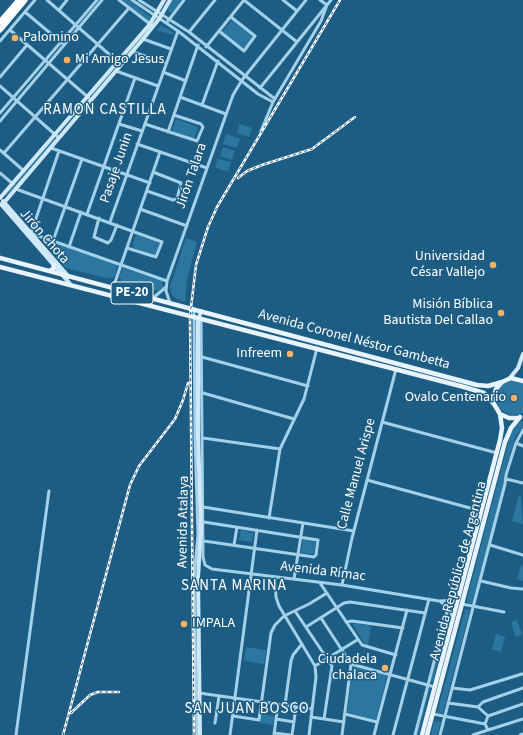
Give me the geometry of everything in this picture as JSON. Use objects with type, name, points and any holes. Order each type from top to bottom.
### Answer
[{"type":"highway","points":[[0,22],[19,0]]},
{"type":"highway","points":[[0,30],[25,0]]},
{"type":"main road","name":"PE-20","points":[[0,258],[201,311]]},
{"type":"main road","points":[[49,271],[53,270],[54,265]]},
{"type":"main road","name":"PE-20","points":[[0,267],[198,318]]},
{"type":"main road","name":"Avenida Coronel Néstor Gambetta","points":[[201,311],[477,385],[492,385],[508,379]]},
{"type":"main road","name":"Avenida Coronel Néstor Gambetta","points":[[198,318],[481,392],[487,395],[500,414]]},
{"type":"main road","points":[[508,379],[516,378],[523,381]]},
{"type":"main road","points":[[494,404],[494,393],[502,382]]},
{"type":"main road","points":[[500,414],[512,418],[522,417]]},
{"type":"main road","name":"Avenida República de Argentina","points":[[422,735],[502,434],[500,414]]},
{"type":"main road","name":"Avenida República de Argentina","points":[[427,735],[506,436],[512,426],[522,417]]},
{"type":"street","points":[[0,41],[35,0]]},
{"type":"street","points":[[47,0],[118,62]]},
{"type":"street","points":[[59,10],[67,0]]},
{"type":"street","points":[[0,121],[64,45],[97,0]]},
{"type":"street","points":[[0,113],[61,42],[102,0]]},
{"type":"street","points":[[119,0],[150,24]]},
{"type":"street","points":[[132,0],[158,16],[189,32],[246,76],[274,101]]},
{"type":"street","points":[[139,0],[166,24],[204,50],[258,94],[274,101]]},
{"type":"street","points":[[0,198],[57,136],[158,16],[164,0]]},
{"type":"street","points":[[89,99],[116,72],[133,52],[170,0]]},
{"type":"street","points":[[166,24],[184,0]]},
{"type":"street","points":[[189,32],[215,0]]},
{"type":"street","points":[[204,50],[244,0],[297,42]]},
{"type":"street","points":[[283,0],[297,11]]},
{"type":"street","name":"Jirón Talara","points":[[170,303],[166,287],[167,282],[235,90],[306,0]]},
{"type":"street","points":[[320,0],[326,5]]},
{"type":"street","points":[[260,88],[331,0]]},
{"type":"street","points":[[261,131],[274,101],[322,21],[326,5]]},
{"type":"street","points":[[4,153],[129,8]]},
{"type":"street","points":[[25,12],[64,45]]},
{"type":"street","points":[[219,31],[244,51],[255,36],[231,17]]},
{"type":"street","points":[[10,30],[89,99]]},
{"type":"street","name":"Pasaje Junin","points":[[110,222],[178,31]]},
{"type":"street","points":[[143,39],[171,49]]},
{"type":"street","points":[[0,77],[27,45]]},
{"type":"street","points":[[168,132],[198,46]]},
{"type":"street","points":[[133,52],[166,63]]},
{"type":"street","points":[[202,106],[218,61]]},
{"type":"street","points":[[116,72],[158,86]]},
{"type":"street","points":[[163,72],[186,81]]},
{"type":"street","points":[[87,214],[135,78]]},
{"type":"street","points":[[0,86],[57,136]]},
{"type":"street","points":[[180,98],[226,114]]},
{"type":"street","points":[[144,124],[195,141],[198,140],[203,127],[201,124],[174,115]]},
{"type":"street","points":[[119,124],[142,131]]},
{"type":"street","points":[[2,204],[51,148],[57,136]]},
{"type":"street","points":[[137,144],[207,168]]},
{"type":"street","points":[[51,148],[150,183]]},
{"type":"street","points":[[0,150],[24,171]]},
{"type":"street","points":[[60,151],[31,235],[53,241],[167,282]]},
{"type":"street","points":[[113,288],[160,152]]},
{"type":"street","points":[[53,241],[82,159]]},
{"type":"street","points":[[147,191],[173,200],[177,199],[181,183],[153,172]]},
{"type":"street","points":[[0,173],[13,184]]},
{"type":"street","points":[[16,189],[161,240],[162,243],[157,256],[154,257],[127,248]]},
{"type":"street","name":"Jirón Chota","points":[[0,198],[2,204],[69,277]]},
{"type":"street","points":[[140,209],[187,226]]},
{"type":"street","points":[[69,247],[81,212]]},
{"type":"street","points":[[99,218],[94,237],[108,243],[112,240],[117,224]]},
{"type":"street","name":"Jirón Chota","points":[[31,235],[71,286]]},
{"type":"street","points":[[153,298],[166,287]]},
{"type":"street","name":"Avenida Atalaya","points":[[194,309],[198,318],[202,357],[205,565]]},
{"type":"street","name":"Avenida Atalaya","points":[[197,735],[194,578],[198,535],[194,437],[198,318],[201,311]]},
{"type":"street","name":"Avenida Atalaya","points":[[198,318],[198,437],[201,528],[198,578],[200,735]]},
{"type":"street","points":[[269,518],[280,449],[304,399],[317,348]]},
{"type":"street","points":[[508,379],[518,368],[523,354]]},
{"type":"street","points":[[202,357],[308,386]]},
{"type":"street","name":"Calle Manuel Arispe","points":[[342,585],[354,531],[396,369]]},
{"type":"street","points":[[203,393],[294,419]]},
{"type":"street","points":[[382,422],[497,453]]},
{"type":"street","points":[[441,735],[444,718],[506,479],[516,443],[522,435],[523,430]]},
{"type":"street","points":[[203,438],[280,449]]},
{"type":"street","points":[[516,443],[523,446]]},
{"type":"street","points":[[506,479],[523,482]]},
{"type":"street","points":[[367,480],[481,511]]},
{"type":"street","points":[[16,735],[50,491]]},
{"type":"street","points":[[204,507],[354,531]]},
{"type":"street","points":[[204,522],[301,536],[318,540],[316,555],[314,557],[204,541]]},
{"type":"street","points":[[294,579],[303,523]]},
{"type":"street","points":[[234,545],[237,527]]},
{"type":"street","points":[[230,735],[257,530]]},
{"type":"street","points":[[490,545],[523,555]]},
{"type":"street","name":"Avenida Rímac","points":[[205,565],[212,569],[342,585],[439,601],[458,600]]},
{"type":"street","points":[[275,577],[276,597],[284,616],[315,666],[309,735],[313,735]]},
{"type":"street","points":[[480,581],[511,588],[523,589]]},
{"type":"street","points":[[320,582],[357,640],[364,647],[396,655]]},
{"type":"street","points":[[233,716],[259,720],[271,633],[277,622],[284,616],[309,604],[327,593]]},
{"type":"street","points":[[392,735],[429,599]]},
{"type":"street","name":"Avenida Rímac","points":[[439,601],[448,608]]},
{"type":"street","points":[[306,627],[344,602],[426,613]]},
{"type":"street","points":[[462,604],[504,612]]},
{"type":"street","points":[[448,608],[452,618]]},
{"type":"street","points":[[414,735],[448,608]]},
{"type":"street","points":[[374,735],[407,610]]},
{"type":"street","points":[[295,611],[332,666],[324,719]]},
{"type":"street","points":[[321,618],[342,648],[351,664],[342,734],[347,735]]},
{"type":"street","points":[[346,622],[352,621],[403,628]]},
{"type":"street","points":[[315,666],[357,640]]},
{"type":"street","points":[[285,705],[291,661],[293,655],[302,644]]},
{"type":"street","points":[[351,664],[435,687]]},
{"type":"street","points":[[452,688],[470,690],[479,689],[522,674]]},
{"type":"street","points":[[478,707],[483,702],[523,688]]},
{"type":"street","points":[[199,693],[312,709]]},
{"type":"street","points":[[215,722],[219,696]]},
{"type":"street","points":[[448,703],[478,707],[488,716]]},
{"type":"street","points":[[278,704],[274,734],[291,735],[296,707]]},
{"type":"street","points":[[488,716],[523,704]]},
{"type":"street","points":[[345,714],[377,722]]},
{"type":"street","points":[[433,714],[444,718],[485,724]]},
{"type":"street","points":[[488,716],[485,724],[488,730]]},
{"type":"street","points":[[311,717],[344,722]]},
{"type":"street","points":[[276,719],[294,722]]},
{"type":"street","points":[[473,735],[523,719]]},
{"type":"shaded area","points":[[122,0],[128,0],[152,18],[149,22]]},
{"type":"shaded area","points":[[172,0],[181,0],[172,13],[167,10]]},
{"type":"shaded area","points":[[232,20],[253,37],[243,49],[222,32]]},
{"type":"shaded area","points":[[161,25],[174,33],[173,35],[157,30]]},
{"type":"shaded area","points":[[149,26],[151,27],[93,95],[91,93]]},
{"type":"shaded area","points":[[176,119],[198,127],[194,139],[172,131]]},
{"type":"shaded area","points":[[239,124],[252,128],[249,137],[237,133]]},
{"type":"shaded area","points":[[226,134],[240,139],[237,148],[223,144]]},
{"type":"shaded area","points":[[53,137],[56,140],[7,196],[6,194]]},
{"type":"shaded area","points":[[223,147],[235,151],[232,160],[220,156]]},
{"type":"shaded area","points":[[218,159],[231,162],[228,172],[215,167]]},
{"type":"shaded area","points":[[136,235],[160,244],[156,256],[132,247]]},
{"type":"shaded area","points":[[186,238],[197,242],[187,279],[185,302],[172,295],[170,287]]},
{"type":"shaded area","points":[[41,239],[117,265],[115,276],[110,279],[66,268]]},
{"type":"shaded area","points":[[123,268],[162,281],[163,287],[157,291],[122,282],[119,277]]},
{"type":"shaded area","points":[[514,380],[523,383],[523,413],[511,415],[501,410],[496,400],[499,389],[503,384]]},
{"type":"shaded area","points":[[523,420],[523,427],[516,435],[504,475],[504,484],[473,604],[466,602],[510,436],[516,426]]},
{"type":"shaded area","points":[[519,495],[521,496],[523,524],[512,521]]},
{"type":"shaded area","points":[[241,530],[254,533],[252,542],[239,540]]},
{"type":"shaded area","points":[[303,538],[316,539],[314,554],[301,553]]},
{"type":"shaded area","points":[[521,565],[523,565],[523,581],[517,579]]},
{"type":"shaded area","points":[[465,609],[470,610],[443,713],[437,713]]},
{"type":"shaded area","points":[[449,618],[433,682],[430,681]]},
{"type":"shaded area","points":[[517,620],[522,634],[516,637],[511,622]]},
{"type":"shaded area","points":[[355,623],[371,626],[368,645],[364,643],[353,625]]},
{"type":"shaded area","points":[[496,634],[505,637],[501,652],[492,649]]},
{"type":"shaded area","points":[[246,647],[266,650],[264,664],[244,661]]},
{"type":"shaded area","points":[[353,666],[387,676],[376,720],[347,712]]},
{"type":"shaded area","points":[[428,688],[430,689],[418,735],[416,735]]},
{"type":"shaded area","points":[[261,714],[274,716],[273,725],[260,723]]},
{"type":"shaded area","points":[[434,721],[441,722],[437,735],[431,735]]},
{"type":"railway","points":[[194,735],[190,316],[196,265],[208,227],[217,207],[340,0]]},
{"type":"railway","points":[[238,178],[247,171],[262,165],[312,149],[355,117]]},
{"type":"railway","points":[[63,735],[130,485],[139,466],[175,419],[188,383]]},
{"type":"railway","points":[[71,713],[90,695],[98,692],[119,692]]},
{"type":"place","name":"Palomino","points":[[15,38]]},
{"type":"place","name":"Mi Amigo Jesus","points":[[67,60]]},
{"type":"place","name":"Universidad César Vallejo","points":[[493,265]]},
{"type":"place","name":"Misión Bíblica Bautista Del Callao","points":[[501,313]]},
{"type":"place","name":"Infreem","points":[[290,354]]},
{"type":"place","name":"Ovalo Centenario","points":[[514,398]]},
{"type":"place","name":"IMPALA","points":[[184,624]]},
{"type":"place","name":"Ciudadela chalaca","points":[[385,668]]},
{"type":"district","name":"RAMON CASTILLA","points":[[105,111]]},
{"type":"district","name":"SANTA MARINA","points":[[234,587]]},
{"type":"district","name":"SAN JUAN BOSCO","points":[[247,710]]}]
